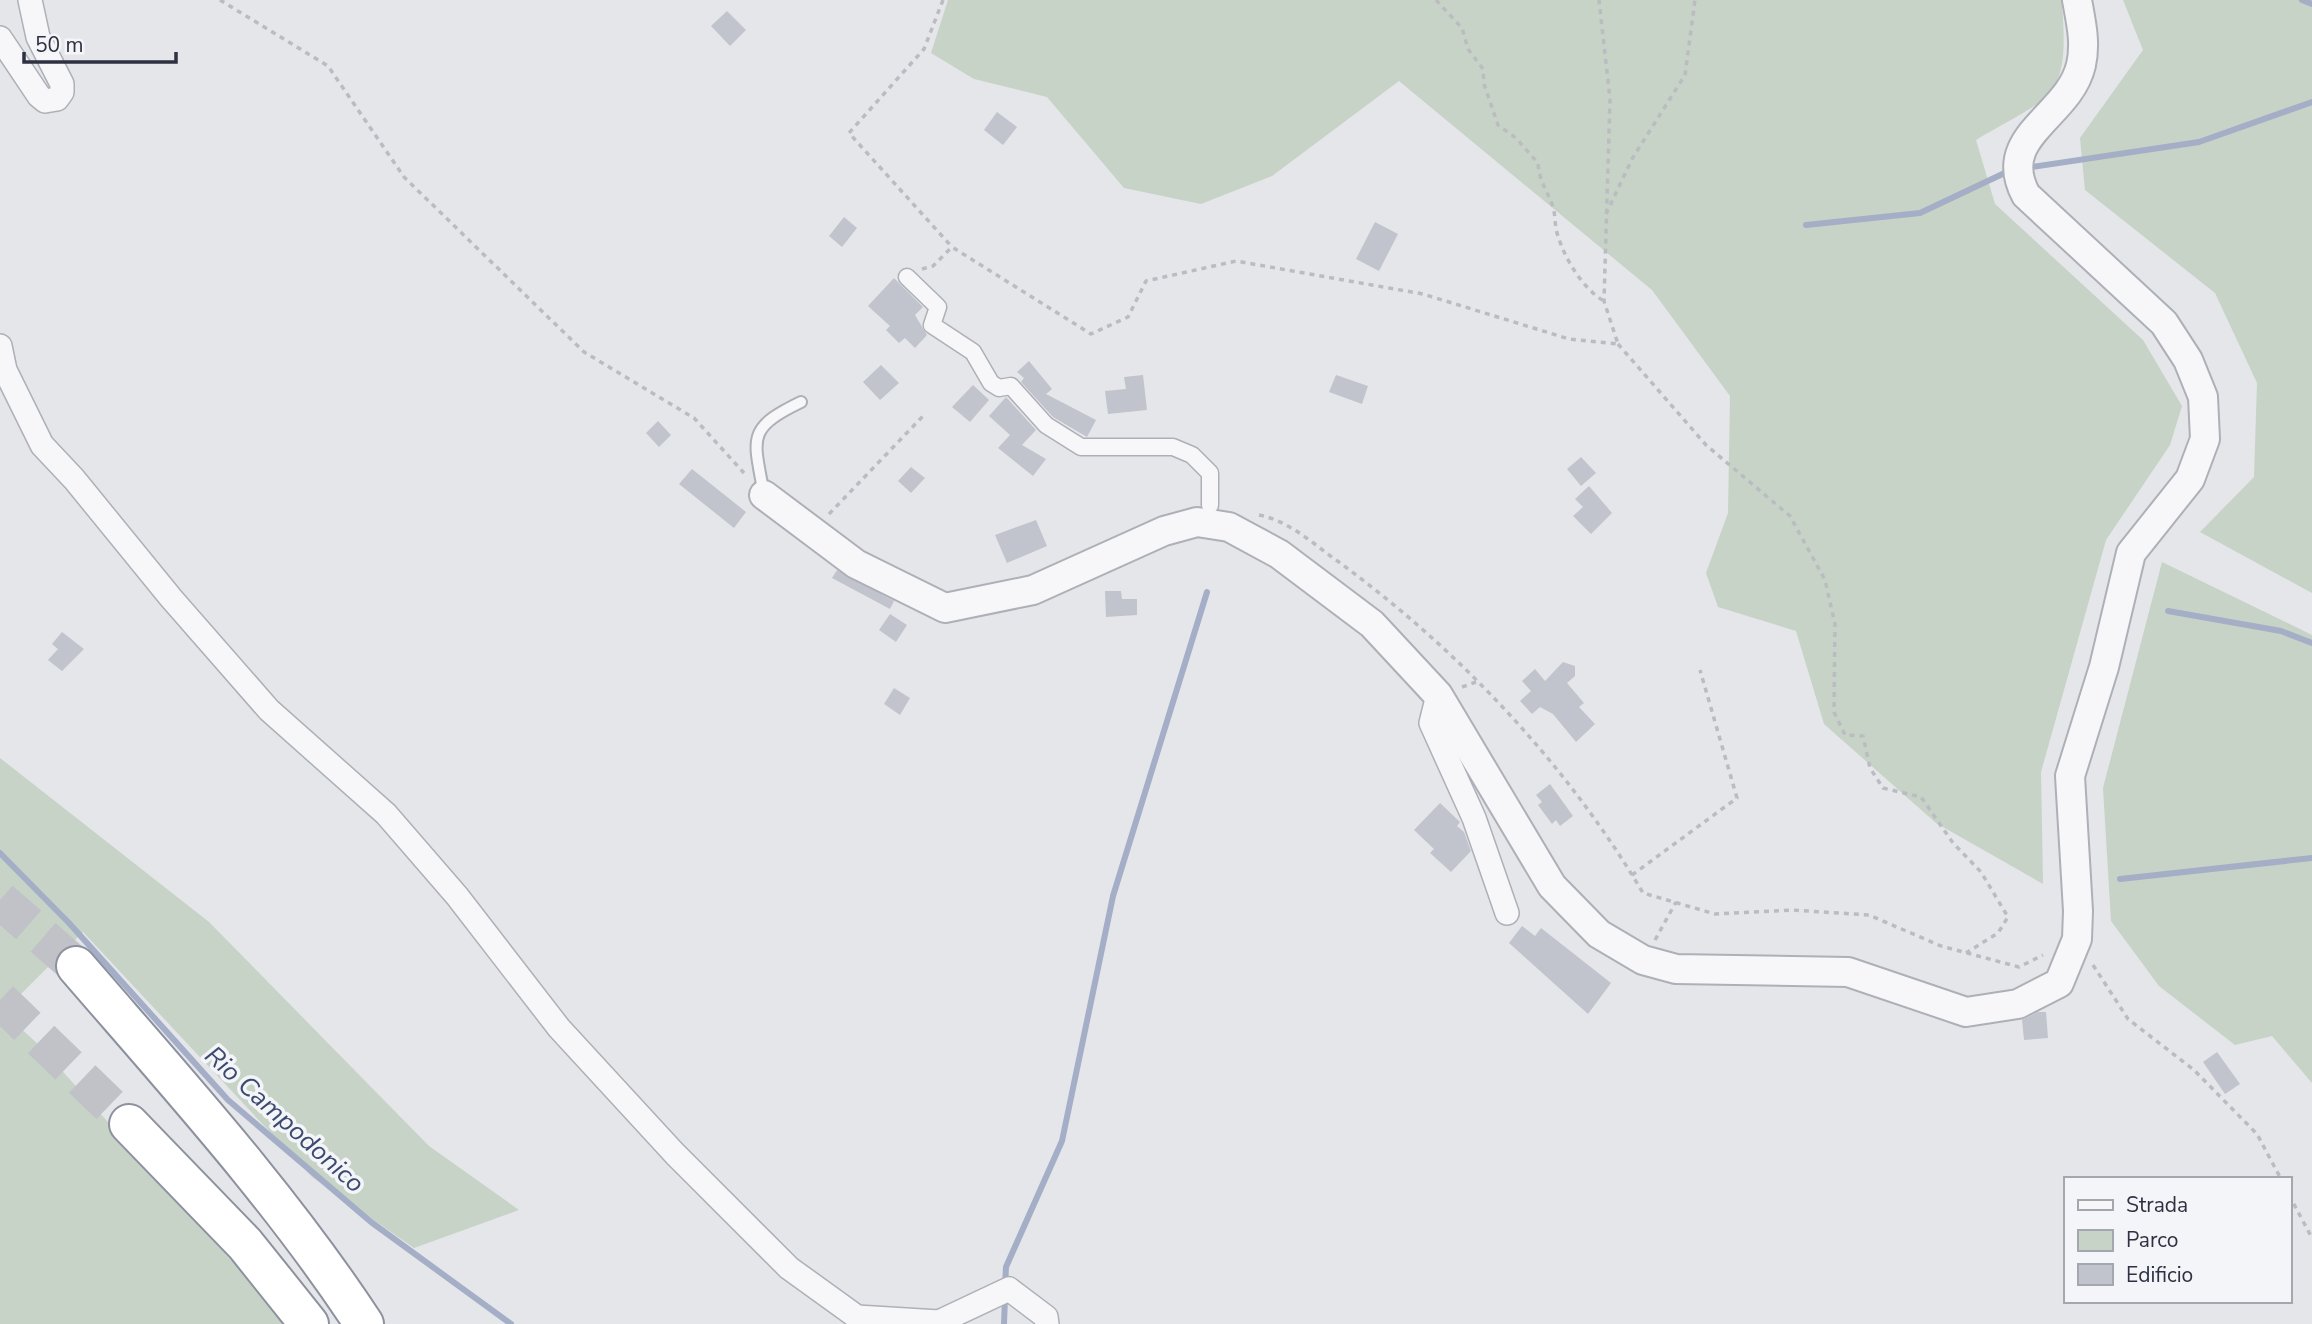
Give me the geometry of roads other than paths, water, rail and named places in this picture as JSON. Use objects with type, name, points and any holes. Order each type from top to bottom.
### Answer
[{"type":"highway","points":[[76,966],[253,1172],[365,1314]]},
{"type":"highway","points":[[129,1124],[245,1244],[309,1324]]},
{"type":"street","points":[[0,38],[38,96],[45,101],[57,99],[62,92],[62,84],[38,37],[30,0]]},
{"type":"street","points":[[764,495],[856,564],[945,608],[1032,590],[1164,531],[1197,522],[1229,527],[1279,554],[1330,590],[1372,624],[1438,695],[1552,886],[1599,934],[1643,960],[1676,969],[1848,972],[1966,1012],[2018,1004],[2059,983],[2077,939],[2078,911],[2070,776],[2104,667],[2131,553],[2190,479],[2206,439],[2203,397],[2188,360],[2164,323],[2026,195],[2018,180],[2018,153],[2071,88],[2081,67],[2084,41],[2077,0]]},
{"type":"street","points":[[907,277],[938,307],[932,325],[972,352],[990,383],[999,388],[1011,386],[1046,425],[1081,447],[1173,447],[1192,455],[1210,473],[1210,505]]},
{"type":"street","points":[[0,346],[5,370],[41,445],[74,479],[171,598],[269,710],[386,814],[457,896],[559,1028],[676,1154],[789,1268],[857,1317],[939,1322],[1009,1289],[1046,1317],[1047,1324]]},
{"type":"street","points":[[1438,695],[1431,723],[1474,818],[1507,913]]},
{"type":"lane","points":[[764,495],[756,452],[762,425],[770,416],[801,402]]},
{"type":"waterway","points":[[2302,0],[2312,4]]},
{"type":"waterway","points":[[2025,168],[2199,142],[2312,102]]},
{"type":"waterway","points":[[1806,225],[1920,213],[2011,170]]},
{"type":"waterway","points":[[1005,1287],[1006,1267],[1062,1141],[1113,896],[1207,592]]},
{"type":"waterway","points":[[2168,611],[2281,631],[2312,643]]},
{"type":"waterway","name":"Rio Campodonico","points":[[0,853],[69,923],[228,1100],[371,1222],[511,1324]]},
{"type":"waterway","points":[[2120,879],[2312,858]]},
{"type":"waterway","points":[[1004,1324],[1005,1297]]},
{"type":"tunnel","points":[[0,900],[76,966]]},
{"type":"tunnel","points":[[0,1000],[129,1124]]}]
